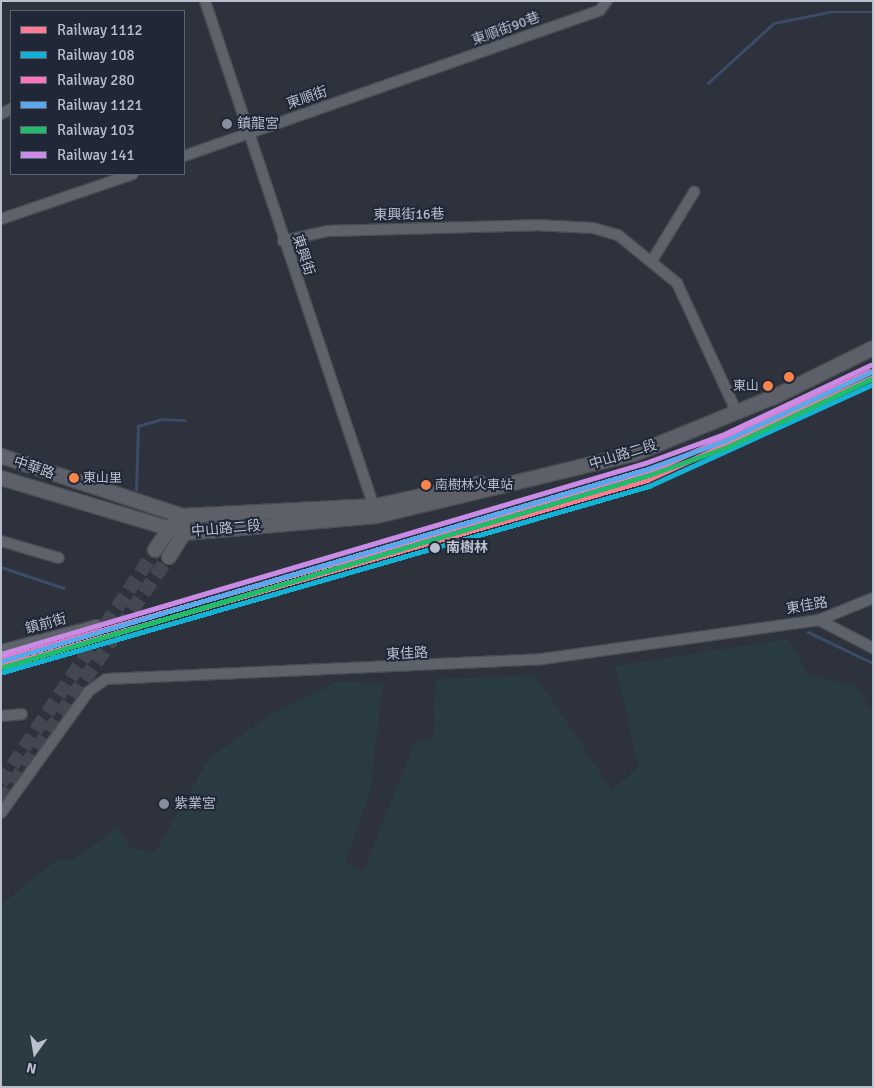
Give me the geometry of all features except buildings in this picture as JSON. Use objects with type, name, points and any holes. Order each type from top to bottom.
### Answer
[{"type":"main road","name":"中山路二段","points":[[168,529],[184,533],[376,511],[519,475],[737,413],[873,348]]},
{"type":"main road","name":"中華路","points":[[1,456],[182,516]]},
{"type":"main road","name":"中華路","points":[[1,478],[168,529]]},
{"type":"main road","name":"中山路二段","points":[[168,529],[182,516],[376,511]]},
{"type":"main road","points":[[169,557],[184,533],[182,516]]},
{"type":"main road","points":[[156,550],[168,529]]},
{"type":"street","name":"東興街","points":[[205,1],[376,511]]},
{"type":"street","name":"東順街90巷","points":[[410,77],[600,10],[607,1]]},
{"type":"street","name":"東順街","points":[[185,156],[410,77]]},
{"type":"street","points":[[1,219],[130,175]]},
{"type":"street","points":[[653,259],[694,192]]},
{"type":"street","name":"東興街16巷","points":[[284,241],[326,231],[536,225],[594,228],[618,235],[653,259],[677,283],[737,413]]},
{"type":"street","points":[[1,540],[59,558]]},
{"type":"street","name":"東佳路","points":[[1,813],[95,684],[106,679],[542,659],[819,620],[873,598]]},
{"type":"street","points":[[819,620],[873,648]]},
{"type":"street","name":"鎮前街","points":[[1,650],[97,625]]},
{"type":"street","points":[[1,716],[22,714]]},
{"type":"shaded area","points":[[788,639],[808,674],[856,686],[873,713],[873,1087],[1,1087],[1,905],[57,860],[73,860],[117,828],[132,849],[155,852],[210,757],[275,712],[340,681],[383,684],[370,790],[345,863],[363,872],[415,742],[434,737],[436,679],[535,675],[612,790],[639,767],[615,666]]},
{"type":"waterway","points":[[708,83],[774,23],[829,12],[873,12]]},
{"type":"waterway","points":[[136,490],[138,426],[163,419],[184,420]]},
{"type":"waterway","points":[[1,567],[64,588]]},
{"type":"waterway","points":[[808,632],[873,663]]},
{"type":"tunnel","points":[[1,783],[155,550]]},
{"type":"tunnel","points":[[1,801],[169,557]]},
{"type":"rail line","name":"141","points":[[1,654],[645,463],[722,435],[870,365]]},
{"type":"rail line","name":"280","points":[[1,659],[645,474],[870,371]]},
{"type":"rail line","name":"1121","points":[[1,661],[647,469],[724,441],[873,371]]},
{"type":"rail line","name":"1112","points":[[1,666],[647,480],[873,377]]},
{"type":"rail line","name":"103","points":[[3,667],[649,475],[727,447],[873,378]]},
{"type":"rail line","name":"108","points":[[3,672],[649,486],[873,384]]},
{"type":"place","name":"鎮龍宮","points":[[227,124]]},
{"type":"place","name":"東山","points":[[768,386]]},
{"type":"place","name":"東山里","points":[[74,478]]},
{"type":"place","name":"南樹林火車站","points":[[426,485]]},
{"type":"place","name":"南樹林","points":[[435,548]]},
{"type":"place","name":"紫業宮","points":[[164,804]]}]
